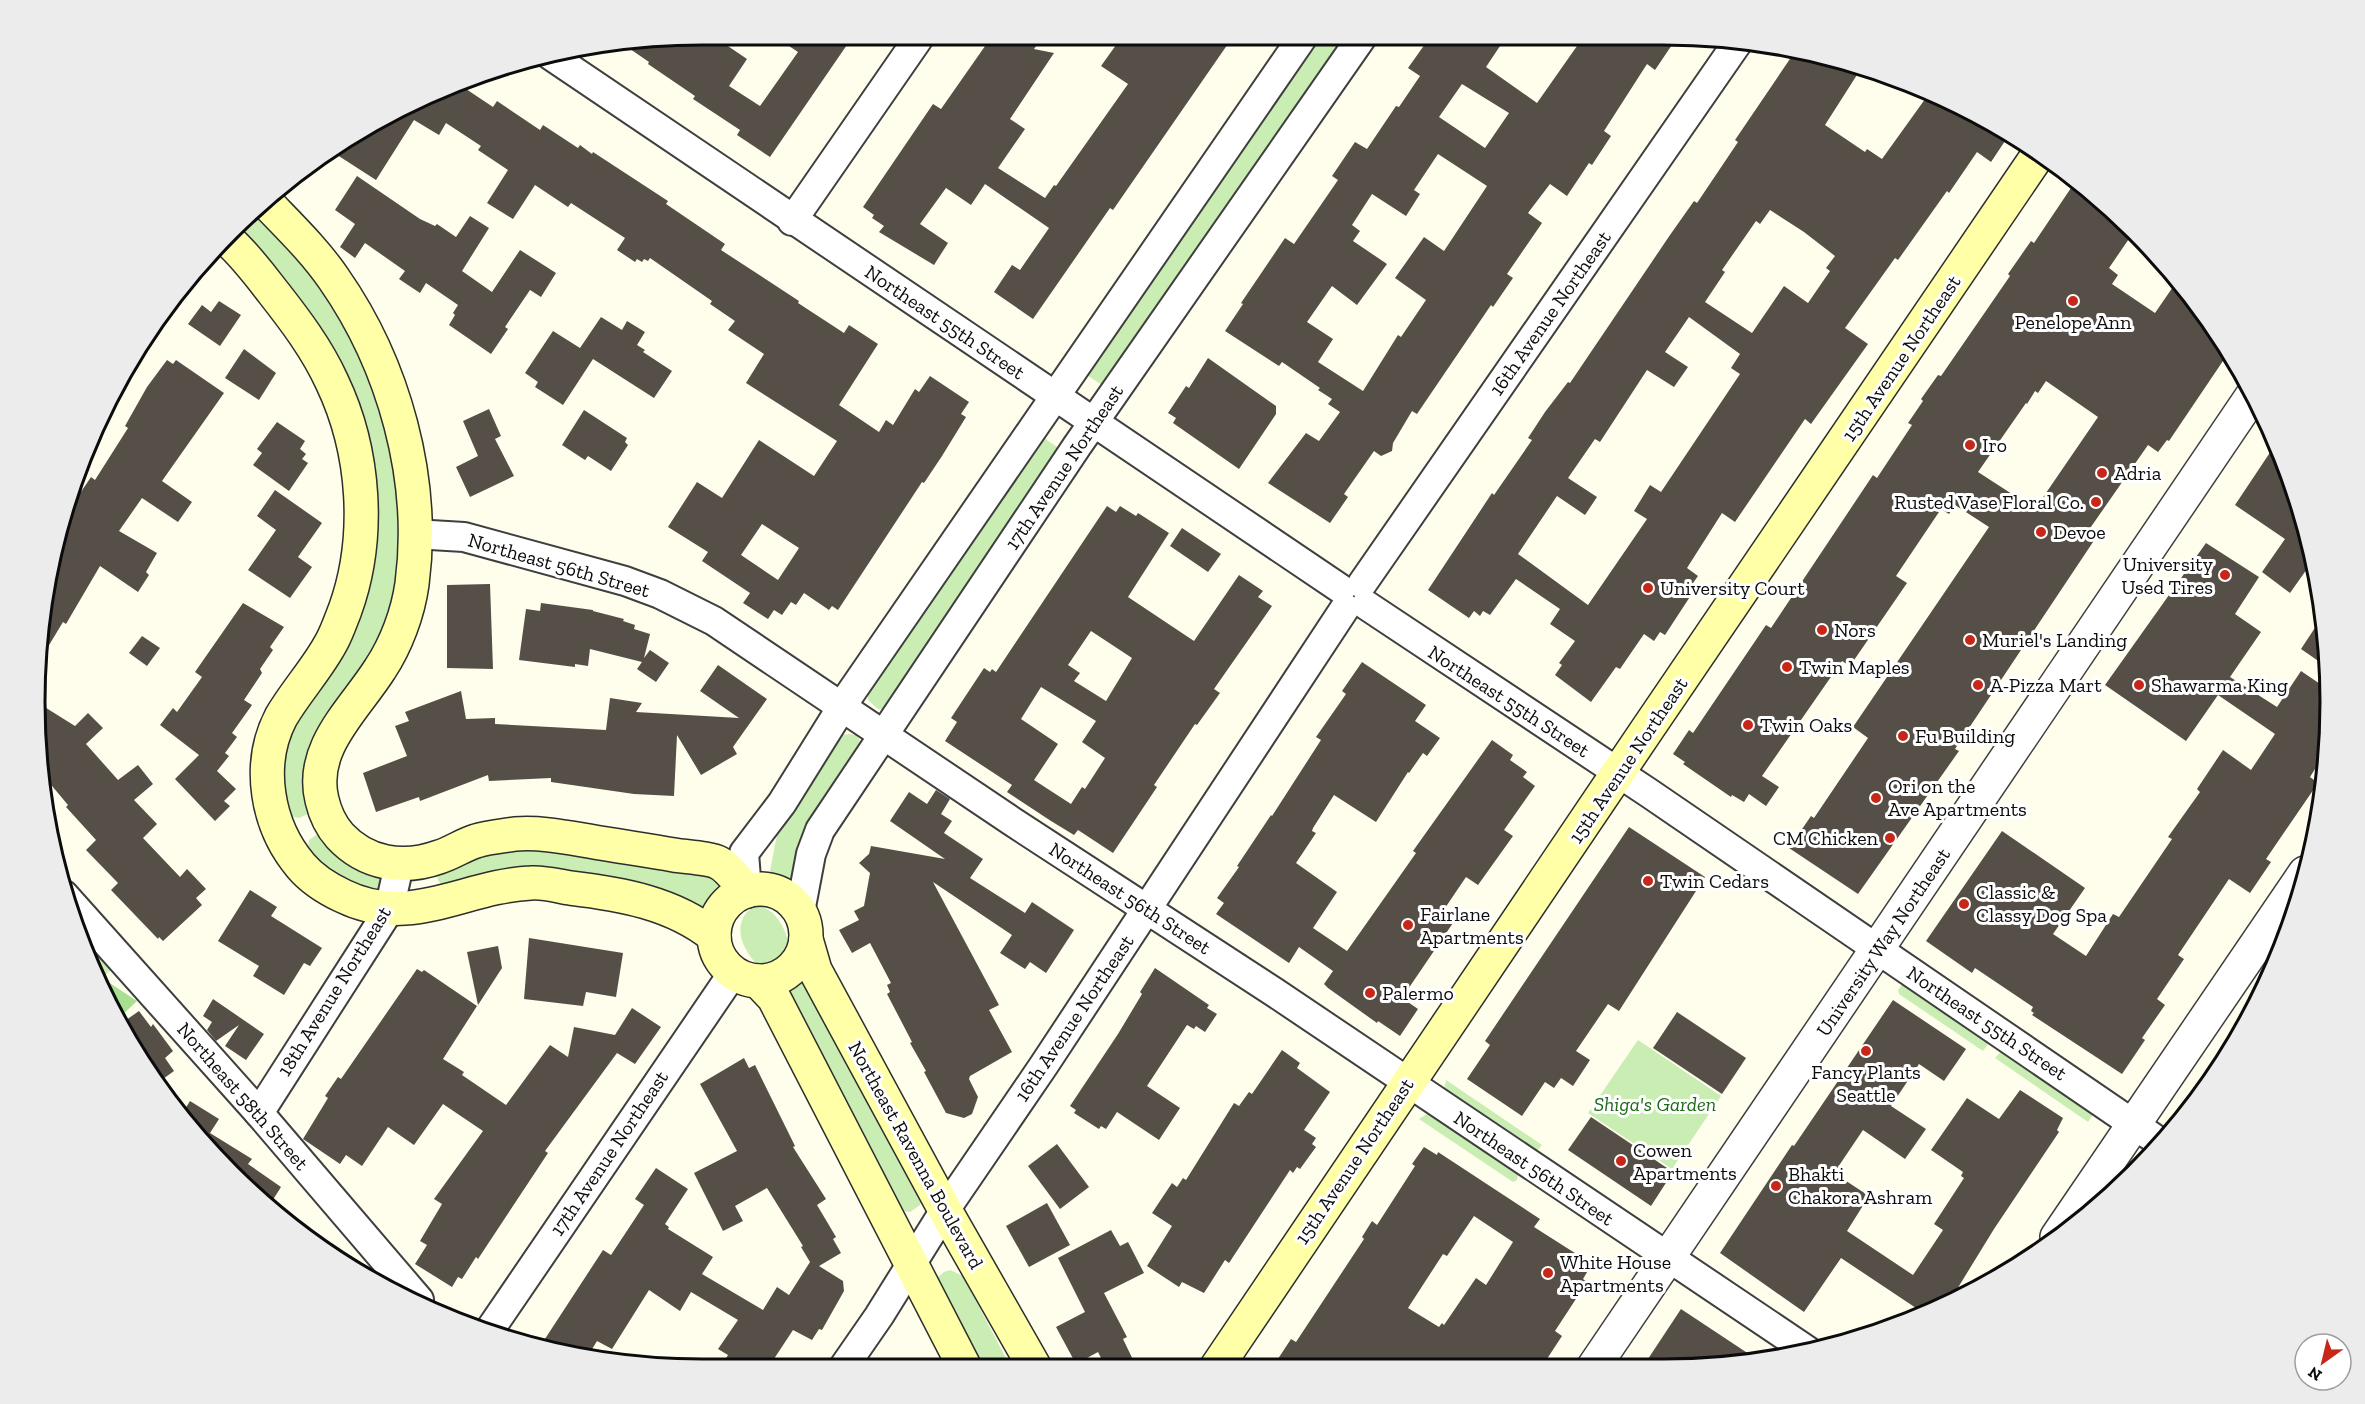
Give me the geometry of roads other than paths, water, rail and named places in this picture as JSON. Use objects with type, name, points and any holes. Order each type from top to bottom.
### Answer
[{"type":"main road","name":"15th Avenue Northeast","points":[[1222,1359],[1406,1083],[2034,160]]},
{"type":"main road","points":[[271,207],[304,241],[334,278],[359,318],[396,406],[413,499],[412,584],[399,629],[382,667],[327,744],[320,766],[320,790],[326,813],[338,833],[355,850],[376,861],[399,865],[438,858],[477,841],[517,834],[551,834],[732,858],[747,891]]},
{"type":"main road","points":[[231,244],[291,315],[315,350],[333,383],[351,438],[360,494],[360,532],[356,570],[346,607],[332,642],[281,718],[270,748],[267,780],[271,811],[283,840],[302,867],[327,888],[357,903],[389,910],[423,908],[493,887],[533,883],[610,893],[666,908],[693,920],[714,936]]},
{"type":"main road","points":[[745,977],[770,980],[789,972],[802,956],[803,925],[795,905],[781,894],[764,889],[747,891],[727,903],[720,913],[714,936],[716,947],[722,962],[774,998],[960,1359]]},
{"type":"main road","name":"Northeast Ravenna Boulevard","points":[[803,925],[815,970],[945,1210],[1030,1359]]},
{"type":"street","points":[[792,220],[914,45]]},
{"type":"street","points":[[732,858],[782,803],[841,707],[1297,45]]},
{"type":"street","name":"17th Avenue Northeast","points":[[803,925],[808,863],[820,830],[1094,422],[1356,45]]},
{"type":"street","name":"16th Avenue Northeast","points":[[849,1359],[912,1265],[945,1210],[1353,596],[1733,49]]},
{"type":"street","name":"Northeast 55th Street","points":[[559,61],[792,220],[1619,773],[2146,1132]]},
{"type":"street","name":"University Way Northeast","points":[[1599,1359],[2247,403]]},
{"type":"street","name":"Northeast 56th Street","points":[[414,534],[464,537],[625,581],[660,594],[714,621],[1274,992],[1406,1083],[1798,1344]]},
{"type":"street","name":"18th Avenue Northeast","points":[[259,1113],[389,910],[399,865]]},
{"type":"street","points":[[2082,1207],[2146,1132],[2290,898]]},
{"type":"street","name":"Northeast 58th Street","points":[[80,913],[259,1113],[411,1291]]},
{"type":"street","name":"17th Avenue Northeast","points":[[494,1325],[745,977]]},
{"type":"place","name":"Penelope Ann","points":[[2073,301]]},
{"type":"place","name":"Iro","points":[[1970,445]]},
{"type":"place","name":"Adria","points":[[2102,473]]},
{"type":"place","name":"Rusted Vase Floral Co.","points":[[2096,502]]},
{"type":"place","name":"Devoe","points":[[2041,532]]},
{"type":"place","name":"University Used Tires","points":[[2225,575]]},
{"type":"place","name":"University Court","points":[[1648,588]]},
{"type":"place","name":"Nors","points":[[1822,630]]},
{"type":"place","name":"Muriel's Landing","points":[[1970,640]]},
{"type":"place","name":"Twin Maples","points":[[1787,667]]},
{"type":"place","name":"A-Pizza Mart","points":[[1978,685]]},
{"type":"place","name":"Shawarma King","points":[[2139,685]]},
{"type":"place","name":"Twin Oaks","points":[[1748,725]]},
{"type":"place","name":"Fu Building","points":[[1903,736]]},
{"type":"place","name":"Ori on the Ave Apartments","points":[[1876,798]]},
{"type":"place","name":"CM Chicken","points":[[1890,838]]},
{"type":"place","name":"Twin Cedars","points":[[1648,881]]},
{"type":"place","name":"Classic & Classy Dog Spa","points":[[1964,904]]},
{"type":"place","name":"Fairlane Apartments","points":[[1408,925]]},
{"type":"place","name":"Palermo","points":[[1370,993]]},
{"type":"place","name":"Fancy Plants Seattle","points":[[1866,1051]]},
{"type":"place","name":"Cowen Apartments","points":[[1621,1161]]},
{"type":"place","name":"Bhakti Chakora Ashram","points":[[1776,1186]]},
{"type":"place","name":"White House Apartments","points":[[1548,1273]]},
{"type":"park label","name":"Shiga's Garden","points":[[1655,1104]]}]
